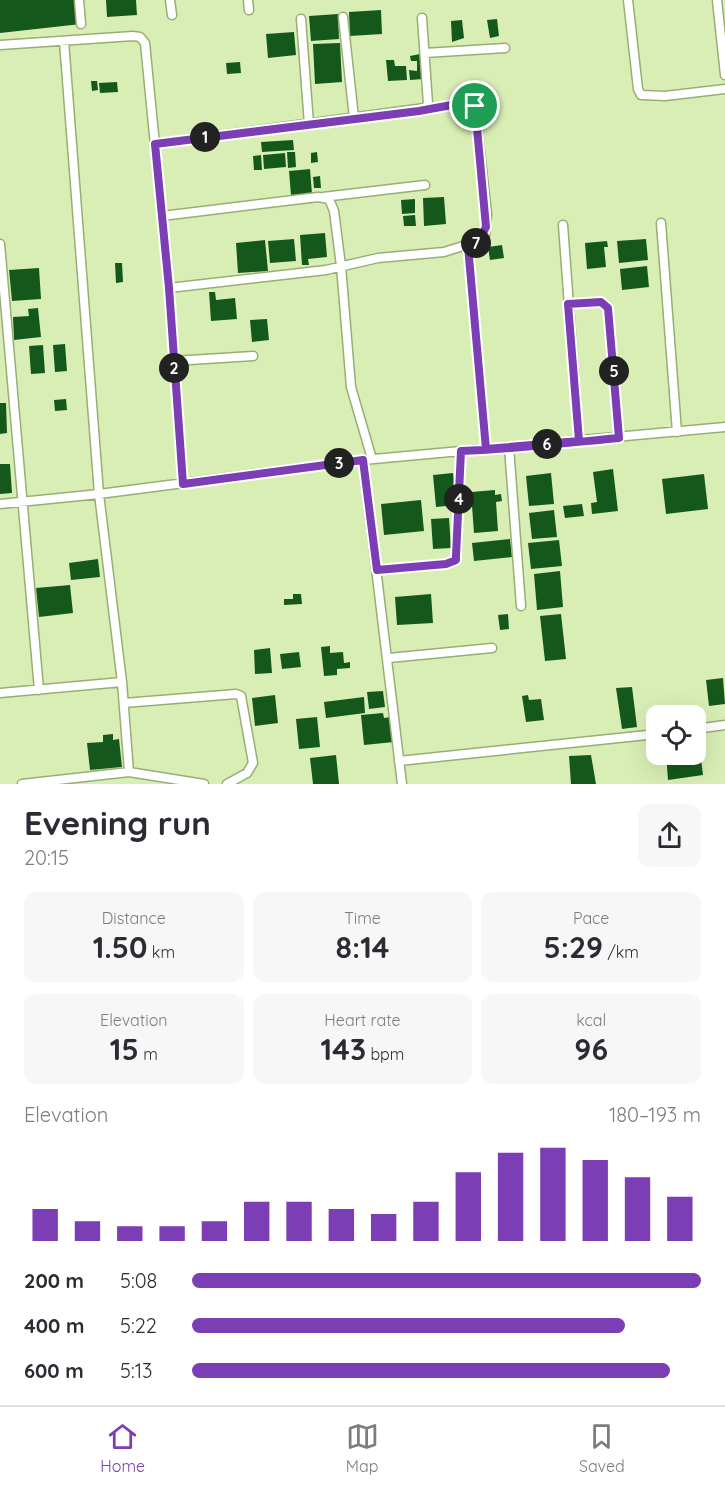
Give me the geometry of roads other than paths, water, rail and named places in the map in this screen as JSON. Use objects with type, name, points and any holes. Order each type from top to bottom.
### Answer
[{"type":"street","points":[[79,0],[81,24]]},
{"type":"street","points":[[170,0],[172,15]]},
{"type":"street","points":[[248,0],[249,10]]},
{"type":"street","points":[[628,0],[638,89],[641,95],[656,96],[725,89]]},
{"type":"street","points":[[717,0],[725,75]]},
{"type":"street","points":[[343,17],[354,118]]},
{"type":"street","points":[[419,111],[428,104],[422,18]]},
{"type":"street","points":[[301,19],[309,124]]},
{"type":"street","points":[[0,45],[140,37],[145,43],[169,288],[183,484]]},
{"type":"street","points":[[64,41],[99,494],[122,682],[129,772]]},
{"type":"street","points":[[425,53],[506,48]]},
{"type":"street","points":[[155,144],[419,111],[468,102],[475,106],[486,227],[479,241],[444,252],[378,258],[341,266],[169,288]]},
{"type":"street","points":[[162,216],[425,185]]},
{"type":"street","points":[[323,197],[333,204],[341,266],[351,387],[368,460],[377,570],[402,784]]},
{"type":"street","points":[[661,223],[677,432]]},
{"type":"street","points":[[563,225],[579,441]]},
{"type":"street","points":[[0,244],[39,690]]},
{"type":"street","points":[[468,246],[486,449]]},
{"type":"street","points":[[568,304],[601,302],[608,308],[619,438]]},
{"type":"street","points":[[174,361],[254,356]]},
{"type":"street","points":[[0,504],[183,484],[368,460],[725,427]]},
{"type":"street","points":[[509,447],[521,606]]},
{"type":"street","points":[[377,570],[446,564],[456,560],[461,451]]},
{"type":"street","points":[[389,658],[492,648]]},
{"type":"street","points":[[0,693],[122,682]]},
{"type":"street","points":[[124,703],[236,694],[241,696],[253,763],[247,773],[226,784]]},
{"type":"street","points":[[706,728],[725,725]]},
{"type":"street","points":[[399,761],[646,735]]},
{"type":"street","points":[[22,784],[129,772],[204,784]]}]
